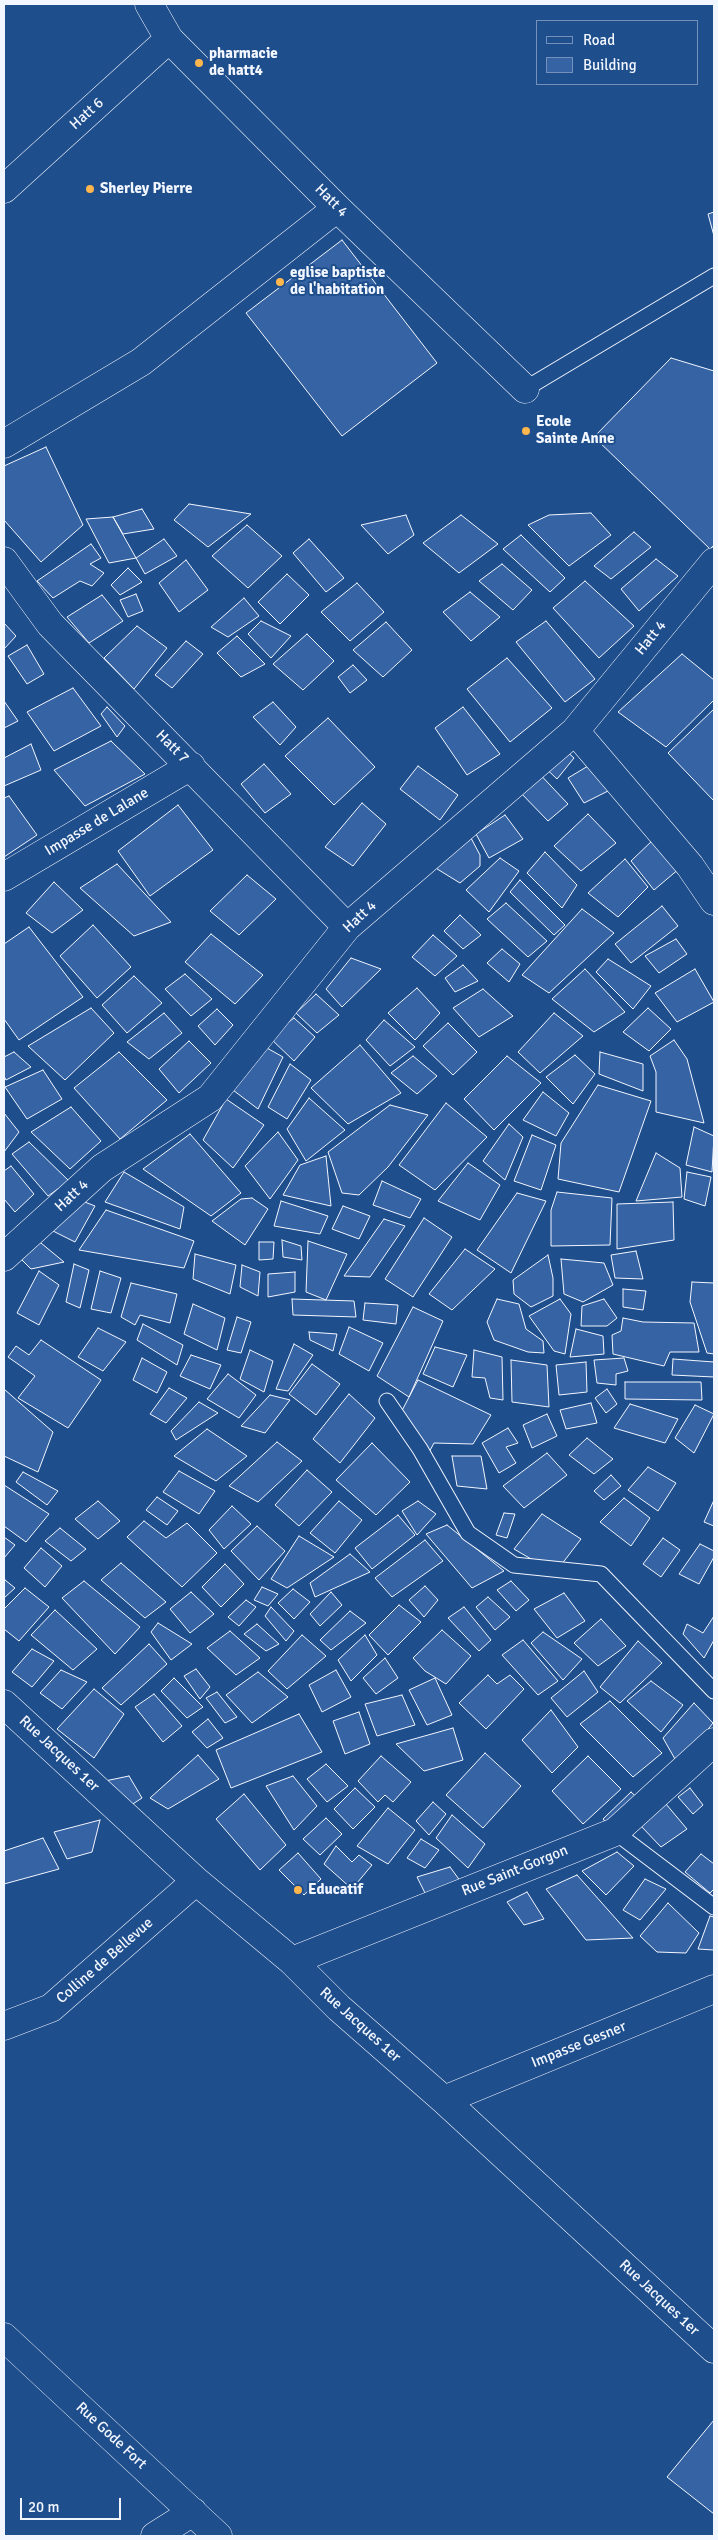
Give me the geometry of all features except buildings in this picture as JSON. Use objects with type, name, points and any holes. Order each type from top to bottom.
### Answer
[{"type":"street","name":"Hatt 4","points":[[149,4],[169,39],[337,208],[525,389]]},
{"type":"street","name":"Hatt 6","points":[[4,189],[169,39]]},
{"type":"street","points":[[4,444],[141,362],[337,208]]},
{"type":"street","name":"Hatt 7","points":[[4,561],[50,624],[347,927]]},
{"type":"street","name":"Hatt 4","points":[[4,1257],[102,1168],[210,1098],[347,927],[575,731],[712,564]]},
{"type":"street","points":[[575,731],[690,866],[714,901]]},
{"type":"street","name":"Impasse de Lalane","points":[[4,877],[191,766]]},
{"type":"street","name":"Rue Jacques 1er","points":[[4,1704],[196,1881],[292,1961],[339,2008],[444,2100],[714,2349]]},
{"type":"street","name":"Rue Saint-Gorgon","points":[[292,1961],[615,1832],[714,1742]]},
{"type":"street","name":"Colline de Bellevue","points":[[4,2026],[51,2008],[196,1881]]},
{"type":"street","name":"Impasse Gesner","points":[[444,2100],[714,1989]]},
{"type":"street","name":"Rue Gode Fort","points":[[4,2337],[218,2536]]},
{"type":"street","points":[[155,2536],[193,2512]]},
{"type":"lane","points":[[525,389],[714,276]]},
{"type":"lane","points":[[387,1401],[420,1449],[468,1533],[514,1565],[601,1574],[714,1691]]},
{"type":"lane","points":[[615,1832],[714,1907]]},
{"type":"place","name":"pharmacie de hatt4","points":[[199,63]]},
{"type":"place","name":"Sherley Pierre","points":[[90,189]]},
{"type":"place","name":"eglise baptiste de l'habitation","points":[[280,282]]},
{"type":"place","name":"Ecole Sainte Anne","points":[[526,431]]},
{"type":"place","name":"Educatif","points":[[298,1890]]}]
